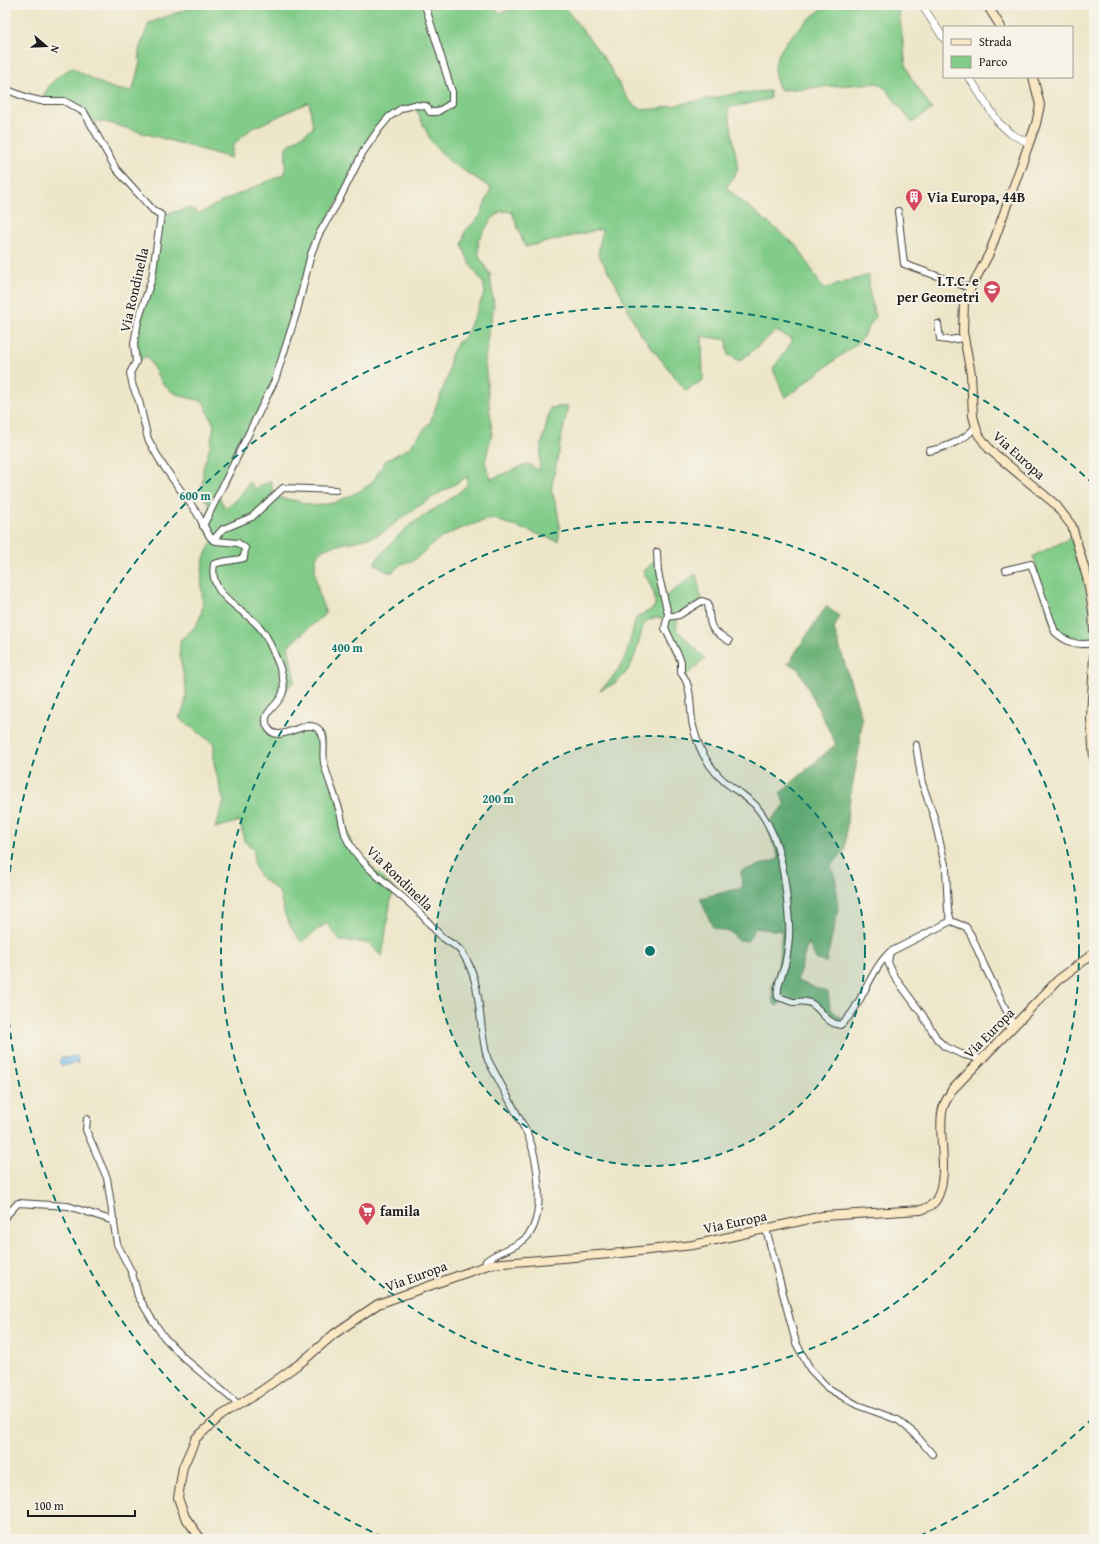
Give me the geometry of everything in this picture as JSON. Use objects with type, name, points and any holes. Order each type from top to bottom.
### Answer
[{"type":"main road","points":[[987,5],[1000,26]]},
{"type":"main road","name":"Via Europa","points":[[1033,78],[1040,105],[1029,143],[990,252],[964,301],[964,338],[971,374],[973,416],[978,434],[990,450],[1055,504],[1072,526],[1088,581],[1093,611],[1094,631]]},
{"type":"main road","points":[[1094,655],[1091,719],[1094,759]]},
{"type":"main road","name":"Via Europa","points":[[201,1539],[185,1517],[178,1498],[182,1467],[196,1438],[222,1415],[261,1391],[303,1361],[334,1334],[378,1304],[485,1266],[622,1253],[693,1244],[822,1216],[921,1210],[930,1206],[936,1200],[942,1175],[942,1112],[946,1100],[952,1090],[980,1059],[1058,980],[1094,953]]},
{"type":"street","points":[[203,526],[275,380],[297,311],[311,254],[319,234],[338,202],[363,152],[389,117],[402,108],[414,105],[426,106],[430,112],[437,112],[452,103],[452,92],[425,5]]},
{"type":"street","points":[[922,5],[943,37]]},
{"type":"street","points":[[970,78],[998,122],[1011,134],[1029,143]]},
{"type":"street","name":"Via Rondinella","points":[[5,88],[28,98],[41,101],[64,101],[84,112],[116,168],[153,210],[161,215],[152,278],[138,321],[134,344],[136,362],[130,373],[133,387],[139,401],[148,439],[162,464],[184,493],[210,538],[227,543],[238,543],[245,548],[244,558],[238,560],[225,559],[214,564],[212,572],[214,581],[220,592],[264,632],[276,656],[284,692],[281,699],[266,714],[266,723],[269,730],[280,734],[310,726],[317,728],[322,733],[325,764],[346,836],[361,861],[417,910],[442,937],[459,949],[468,962],[478,999],[484,1049],[488,1060],[517,1111],[533,1146],[537,1171],[538,1203],[532,1228],[527,1236],[520,1242],[493,1256],[486,1261],[485,1266]]},
{"type":"street","points":[[898,211],[904,264],[970,288]]},
{"type":"street","points":[[938,324],[940,339],[948,340],[964,338]]},
{"type":"street","points":[[929,452],[940,449],[965,437],[970,434],[976,426]]},
{"type":"street","points":[[214,540],[223,529],[252,516],[283,488],[336,490]]},
{"type":"street","points":[[657,552],[658,573],[665,597],[668,617],[665,628],[681,662],[681,673],[685,677],[688,687],[693,726],[703,754],[723,780],[755,805],[770,830],[778,852],[785,880],[790,925],[789,943],[785,964],[777,991],[778,997],[793,1002],[803,1001],[812,1004],[827,1020],[833,1024],[840,1025],[845,1022],[853,1012],[878,965],[890,952],[904,943],[951,921],[966,927],[972,934],[985,967],[1014,1026]]},
{"type":"street","points":[[1006,570],[1031,564],[1055,632],[1063,639],[1073,644],[1083,645],[1094,643]]},
{"type":"street","points":[[668,617],[679,615],[702,601],[708,603],[709,624],[713,631],[729,641]]},
{"type":"street","points":[[916,745],[922,783],[934,817],[946,869],[948,910],[951,921]]},
{"type":"street","points":[[890,952],[888,962],[894,976],[922,1014],[937,1039],[944,1046],[961,1054],[980,1059]]},
{"type":"street","points":[[87,1119],[86,1130],[107,1178],[117,1244],[132,1273],[138,1296],[164,1337],[184,1358],[238,1404]]},
{"type":"street","points":[[5,1217],[18,1203],[27,1203],[48,1206],[68,1206],[114,1221]]},
{"type":"street","points":[[766,1229],[796,1344],[810,1369],[828,1388],[857,1405],[898,1420],[914,1433],[932,1454]]},
{"type":"green space","points":[[198,5],[495,5],[499,13],[524,5],[563,5],[606,61],[626,97],[632,104],[638,107],[655,109],[739,93],[770,91],[770,99],[728,108],[738,169],[726,188],[798,247],[823,289],[869,275],[869,290],[875,317],[860,341],[785,398],[773,369],[793,340],[776,331],[740,361],[728,355],[727,340],[702,336],[703,380],[686,391],[639,332],[617,286],[598,254],[602,229],[525,247],[512,212],[501,211],[490,221],[478,241],[479,256],[490,274],[494,307],[488,334],[485,362],[492,433],[485,462],[491,479],[528,464],[539,471],[541,448],[550,408],[568,406],[551,490],[558,515],[558,541],[491,518],[457,530],[437,540],[414,560],[401,564],[393,572],[387,572],[374,563],[404,530],[467,485],[468,476],[418,506],[379,535],[327,548],[321,551],[316,559],[315,575],[321,601],[326,613],[288,646],[295,681],[278,700],[266,723],[275,733],[309,726],[322,733],[325,764],[353,848],[396,891],[391,898],[382,957],[369,943],[340,941],[327,923],[301,942],[285,915],[279,892],[260,877],[254,865],[254,849],[244,841],[240,821],[215,828],[224,802],[214,764],[214,744],[179,718],[184,707],[186,697],[186,688],[180,659],[181,639],[192,630],[201,613],[201,574],[206,554],[213,540],[203,526],[211,508],[202,494],[203,468],[210,447],[214,425],[203,401],[181,396],[168,388],[158,376],[147,356],[136,362],[134,344],[152,278],[161,215],[190,208],[199,214],[225,200],[285,174],[286,147],[313,128],[309,102],[251,129],[233,145],[231,158],[105,122],[90,121],[80,109],[62,102],[41,101],[53,82],[72,68],[110,87],[126,91],[133,90],[140,62],[139,50],[149,23]],"holes":[[[414,105],[431,141],[449,161],[491,188],[480,216],[465,231],[462,245],[470,264],[483,283],[485,292],[464,339],[458,342],[451,355],[448,376],[430,422],[409,448],[385,461],[372,483],[358,492],[333,503],[313,506],[298,501],[274,497],[271,481],[255,489],[249,482],[236,500],[225,508],[218,495],[275,380],[319,234],[379,129],[402,108]]]},
{"type":"green space","points":[[827,5],[898,5],[906,65],[910,76],[932,109],[912,123],[886,89],[877,83],[781,90],[775,78],[775,65],[779,53],[786,42],[806,21]]},
{"type":"green space","points":[[1075,536],[1094,631],[1094,643],[1083,645],[1055,632],[1033,570],[1037,567],[1033,556]]},
{"type":"green space","points":[[657,559],[665,597],[696,574],[702,601],[679,615],[676,629],[705,658],[685,677],[668,632],[667,620],[652,618],[644,623],[635,654],[626,672],[620,679],[600,690],[616,673],[625,657],[636,618],[654,608],[654,594],[643,572]]},
{"type":"green space","points":[[826,606],[839,616],[834,629],[862,719],[859,750],[848,809],[845,850],[831,866],[836,881],[838,909],[826,963],[816,959],[808,942],[797,981],[828,992],[830,1008],[845,1022],[840,1025],[812,1004],[785,999],[777,1006],[773,1003],[772,987],[778,969],[782,931],[755,928],[748,941],[737,940],[732,933],[713,928],[700,898],[742,888],[741,871],[779,859],[767,824],[785,805],[780,793],[836,744],[798,668],[788,664]]},
{"type":"water","points":[[62,1056],[65,1058],[77,1056],[78,1063],[65,1065],[63,1067],[59,1062]]},
{"type":"place","name":"Via Europa, 44B","points":[[914,212]]},
{"type":"place","name":"I.T.C. e per Geometri","points":[[992,304]]},
{"type":"place","name":"famila","points":[[367,1226]]}]
